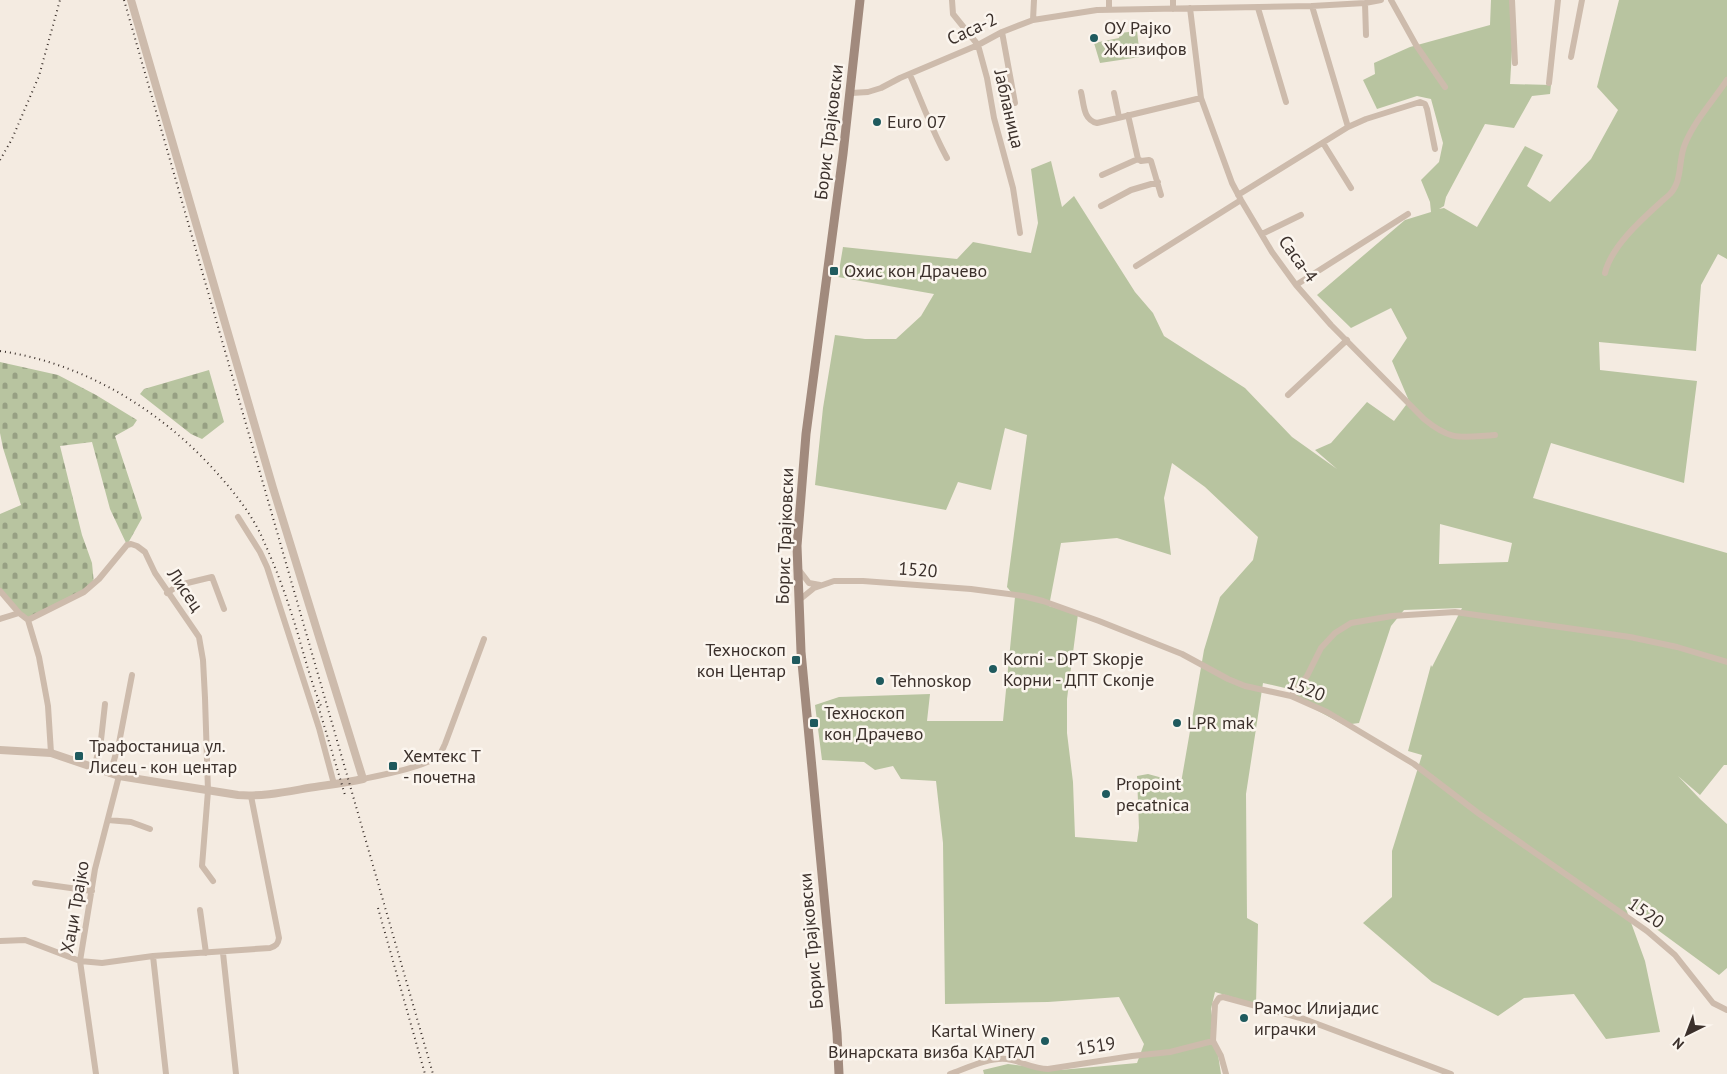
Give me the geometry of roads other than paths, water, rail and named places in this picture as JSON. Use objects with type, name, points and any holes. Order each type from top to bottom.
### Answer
[{"type":"main road","name":"Борис Трајковски","points":[[839,1074],[803,684],[798,566],[800,499],[806,434],[823,312],[860,0]]},
{"type":"street","points":[[131,0],[273,488],[363,779]]},
{"type":"street","name":"Јабланица","points":[[952,0],[953,14],[978,45],[987,78],[994,118],[1013,188],[1020,233]]},
{"type":"street","points":[[1033,20],[1034,0]]},
{"type":"street","points":[[1109,0],[1109,10]]},
{"type":"street","points":[[1136,0],[1136,9]]},
{"type":"street","points":[[1173,0],[1173,9]]},
{"type":"street","name":"Саса-2","points":[[850,93],[868,92],[881,88],[978,45],[1002,32],[1033,20],[1109,10],[1258,8],[1312,6],[1348,2],[1365,3],[1381,0]]},
{"type":"street","points":[[1391,0],[1416,45],[1445,87]]},
{"type":"street","points":[[1512,0],[1515,63]]},
{"type":"street","points":[[1550,83],[1558,0]]},
{"type":"street","points":[[1571,57],[1582,0]]},
{"type":"street","points":[[1365,3],[1366,35]]},
{"type":"street","points":[[1312,6],[1348,127]]},
{"type":"street","name":"Саса-4","points":[[1190,8],[1201,98],[1232,183],[1272,252],[1296,285],[1347,340],[1403,398],[1438,430],[1455,437],[1496,435]]},
{"type":"street","points":[[1258,8],[1286,102]]},
{"type":"street","points":[[1002,32],[1015,103]]},
{"type":"street","points":[[910,75],[934,135],[947,158]]},
{"type":"street","points":[[1605,273],[1607,263],[1615,250],[1670,194],[1677,182],[1684,146],[1695,126],[1727,80]]},
{"type":"street","points":[[1081,92],[1086,116],[1092,122],[1097,123],[1201,98]]},
{"type":"street","points":[[1114,92],[1119,117]]},
{"type":"street","points":[[1136,266],[1348,127],[1366,119],[1420,102],[1425,104],[1435,149]]},
{"type":"street","points":[[1128,116],[1138,159],[1141,162],[1152,161],[1162,195]]},
{"type":"street","points":[[1323,143],[1351,188]]},
{"type":"street","points":[[1102,175],[1138,159]]},
{"type":"street","points":[[1101,206],[1131,190],[1158,182]]},
{"type":"street","points":[[1296,285],[1408,214]]},
{"type":"street","points":[[1262,234],[1301,215]]},
{"type":"street","points":[[1288,395],[1347,340]]},
{"type":"street","points":[[238,517],[260,552],[267,568],[319,728],[334,784]]},
{"type":"street","name":"Лисец","points":[[28,620],[84,592],[104,573],[127,545],[137,546],[145,552],[167,592],[199,637],[203,660],[208,790],[202,866],[213,881]]},
{"type":"street","points":[[798,566],[809,583],[821,585]]},
{"type":"street","points":[[167,592],[179,585],[212,578],[224,609]]},
{"type":"street","name":"1520","points":[[798,601],[821,585],[834,581],[863,581],[971,589],[1023,596],[1099,621],[1182,654],[1245,686],[1291,696],[1326,712],[1414,764],[1478,813],[1648,931],[1675,955],[1713,1003],[1727,1010]]},
{"type":"street","points":[[0,591],[19,613],[28,620],[39,656],[48,706],[50,753]]},
{"type":"street","points":[[1291,696],[1306,676],[1321,648],[1335,633],[1351,623],[1392,616],[1455,612],[1630,637],[1677,647],[1727,662]]},
{"type":"street","points":[[0,619],[19,613]]},
{"type":"street","points":[[0,750],[50,753],[119,776],[251,796],[342,784],[432,761],[440,755],[484,639]]},
{"type":"street","points":[[110,774],[132,675]]},
{"type":"street","points":[[94,769],[101,740],[105,704]]},
{"type":"street","name":"Хаџи Трајко","points":[[96,1074],[80,960],[96,869],[119,776]]},
{"type":"street","points":[[0,941],[26,940],[80,960],[102,963],[153,956],[223,953],[270,948],[278,943],[279,938],[251,796]]},
{"type":"street","points":[[108,820],[130,822],[150,829]]},
{"type":"street","points":[[35,882],[92,891]]},
{"type":"street","points":[[200,910],[206,953]]},
{"type":"street","points":[[223,953],[236,1074]]},
{"type":"street","points":[[153,956],[166,1074]]},
{"type":"street","points":[[1226,1074],[1221,1056],[1213,1040],[1215,1004],[1219,998],[1223,997],[1304,1019],[1451,1074]]},
{"type":"street","name":"1519","points":[[950,1074],[998,1060],[1006,1059],[1038,1069],[1048,1069],[1170,1052],[1213,1040]]},
{"type":"railway","points":[[0,160],[12,139],[39,76],[60,0]]},
{"type":"railway","points":[[124,0],[433,1074]]},
{"type":"railway","points":[[0,351],[31,357],[61,366],[91,378],[119,393],[171,429],[217,473],[247,510],[265,544],[287,600],[321,706]]},
{"type":"railway","points":[[317,702],[345,795]]},
{"type":"railway","points":[[378,908],[425,1074]]},
{"type":"place","name":"ОУ Рајко Жинзифов","points":[[1094,38]]},
{"type":"place","name":"Euro 07","points":[[877,122]]},
{"type":"place","name":"Охис кон Драчево","points":[[834,271]]},
{"type":"place","name":"Техноскоп кон Центар","points":[[796,660]]},
{"type":"place","name":"Korni - DPT Skopje Корни - ДПТ Скопје","points":[[993,669]]},
{"type":"place","name":"Tehnoskop","points":[[880,681]]},
{"type":"place","name":"Техноскоп кон Драчево","points":[[814,723]]},
{"type":"place","name":"LPR mak","points":[[1177,723]]},
{"type":"place","name":"Трафостаница ул. Лисец - кон центар","points":[[79,756]]},
{"type":"place","name":"Хемтекс Т - почетна","points":[[393,766]]},
{"type":"place","name":"Propoint pecatnica","points":[[1106,794]]},
{"type":"place","name":"Рамос Илијадис играчки","points":[[1244,1018]]},
{"type":"place","name":"Kartal Winery Винарската визба КАРТАЛ","points":[[1045,1041]]}]
